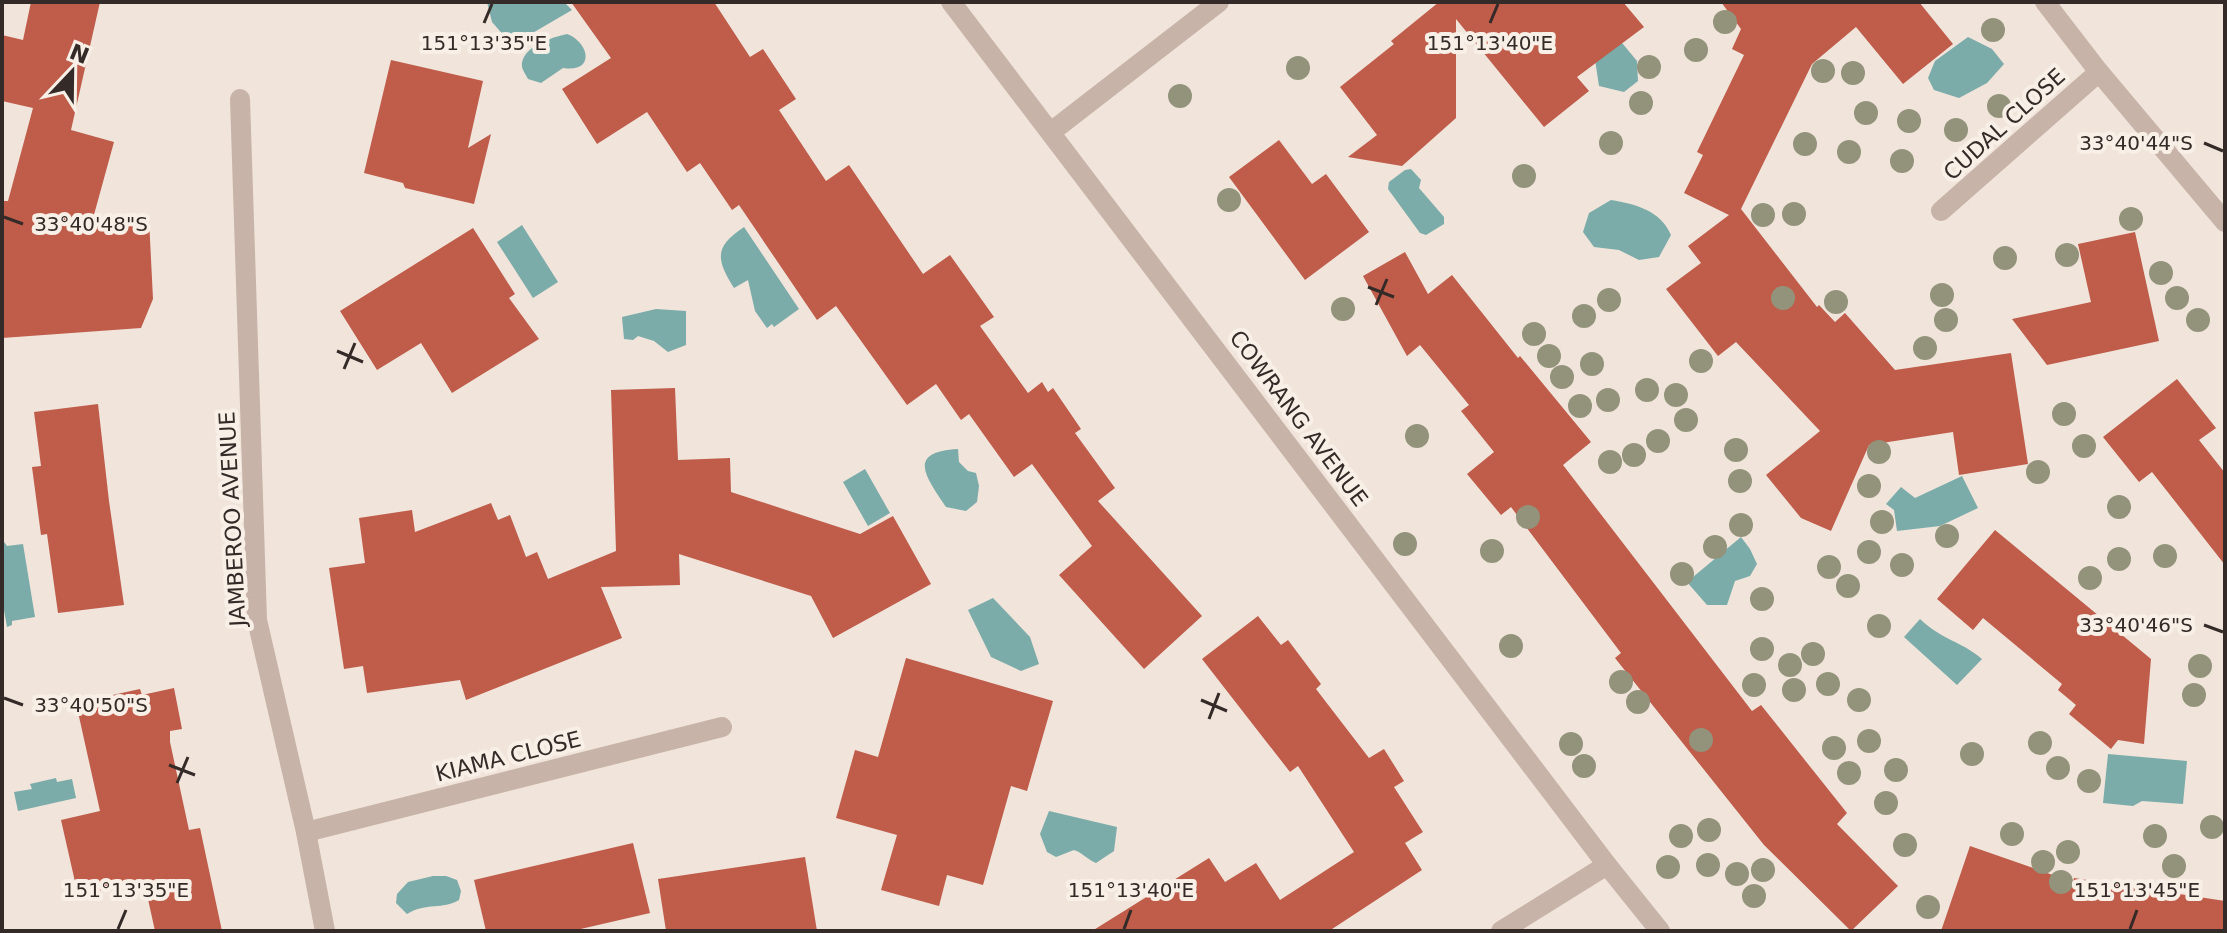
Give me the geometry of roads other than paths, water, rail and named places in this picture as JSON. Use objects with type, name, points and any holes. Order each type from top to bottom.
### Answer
[{"type":"street","name":"COWRANG AVENUE","points":[[951,2],[1660,931]]},
{"type":"street","points":[[1051,132],[1219,2]]},
{"type":"street","points":[[2045,2],[2099,72],[2225,222]]},
{"type":"street","name":"CUDAL CLOSE","points":[[1941,211],[2099,72]]},
{"type":"street","name":"JAMBEROO AVENUE","points":[[240,99],[257,620],[306,832],[325,931]]},
{"type":"street","name":"KIAMA CLOSE","points":[[306,832],[722,727]]},
{"type":"street","points":[[1501,931],[1607,865]]},
{"type":"water","points":[[487,2],[564,2],[572,10],[512,45],[492,22]]},
{"type":"water","points":[[1603,20],[1637,61],[1638,81],[1624,92],[1599,86],[1594,53]]},
{"type":"water","points":[[567,34],[580,43],[586,56],[585,62],[574,68],[563,68],[541,83],[528,79],[522,67],[526,54],[538,44]]},
{"type":"water","points":[[1968,37],[1992,49],[2004,64],[1987,83],[1959,98],[1934,90],[1928,78],[1935,61]]},
{"type":"water","points":[[1411,169],[1421,180],[1419,188],[1444,217],[1444,224],[1426,235],[1420,233],[1388,189],[1389,182]]},
{"type":"water","points":[[1611,200],[1654,214],[1667,227],[1671,235],[1659,257],[1639,260],[1619,250],[1594,247],[1583,232],[1589,213]]},
{"type":"water","points":[[522,225],[558,282],[533,298],[497,242]]},
{"type":"water","points":[[744,227],[799,309],[774,327],[772,324],[767,328],[755,311],[748,280],[734,288],[721,261],[727,241]]},
{"type":"water","points":[[656,309],[686,311],[686,345],[668,352],[654,341],[638,336],[633,340],[624,339],[622,317]]},
{"type":"water","points":[[958,449],[959,462],[968,471],[976,473],[979,486],[977,502],[966,511],[946,507],[925,469],[931,455]]},
{"type":"water","points":[[865,469],[890,513],[868,526],[843,482]]},
{"type":"water","points":[[1962,476],[1978,508],[1940,526],[1897,531],[1894,510],[1886,504],[1901,487],[1915,498]]},
{"type":"water","points":[[1741,537],[1757,564],[1750,576],[1735,581],[1727,605],[1707,605],[1687,582]]},
{"type":"water","points":[[2,539],[7,546],[23,544],[35,617],[12,621],[12,625],[7,627],[2,599]]},
{"type":"water","points":[[993,598],[1030,637],[1039,664],[1021,671],[991,657],[968,610]]},
{"type":"water","points":[[1920,619],[1982,659],[1957,685],[1904,637]]},
{"type":"water","points":[[2108,754],[2187,761],[2183,804],[2142,801],[2133,806],[2103,803]]},
{"type":"water","points":[[56,778],[57,782],[72,779],[76,798],[18,811],[14,792],[32,789],[30,784]]},
{"type":"water","points":[[1049,811],[1117,827],[1114,851],[1096,863],[1074,850],[1056,857],[1047,852],[1040,834]]},
{"type":"water","points":[[433,876],[457,880],[461,891],[459,900],[407,914],[396,903],[397,894],[408,882]]}]
